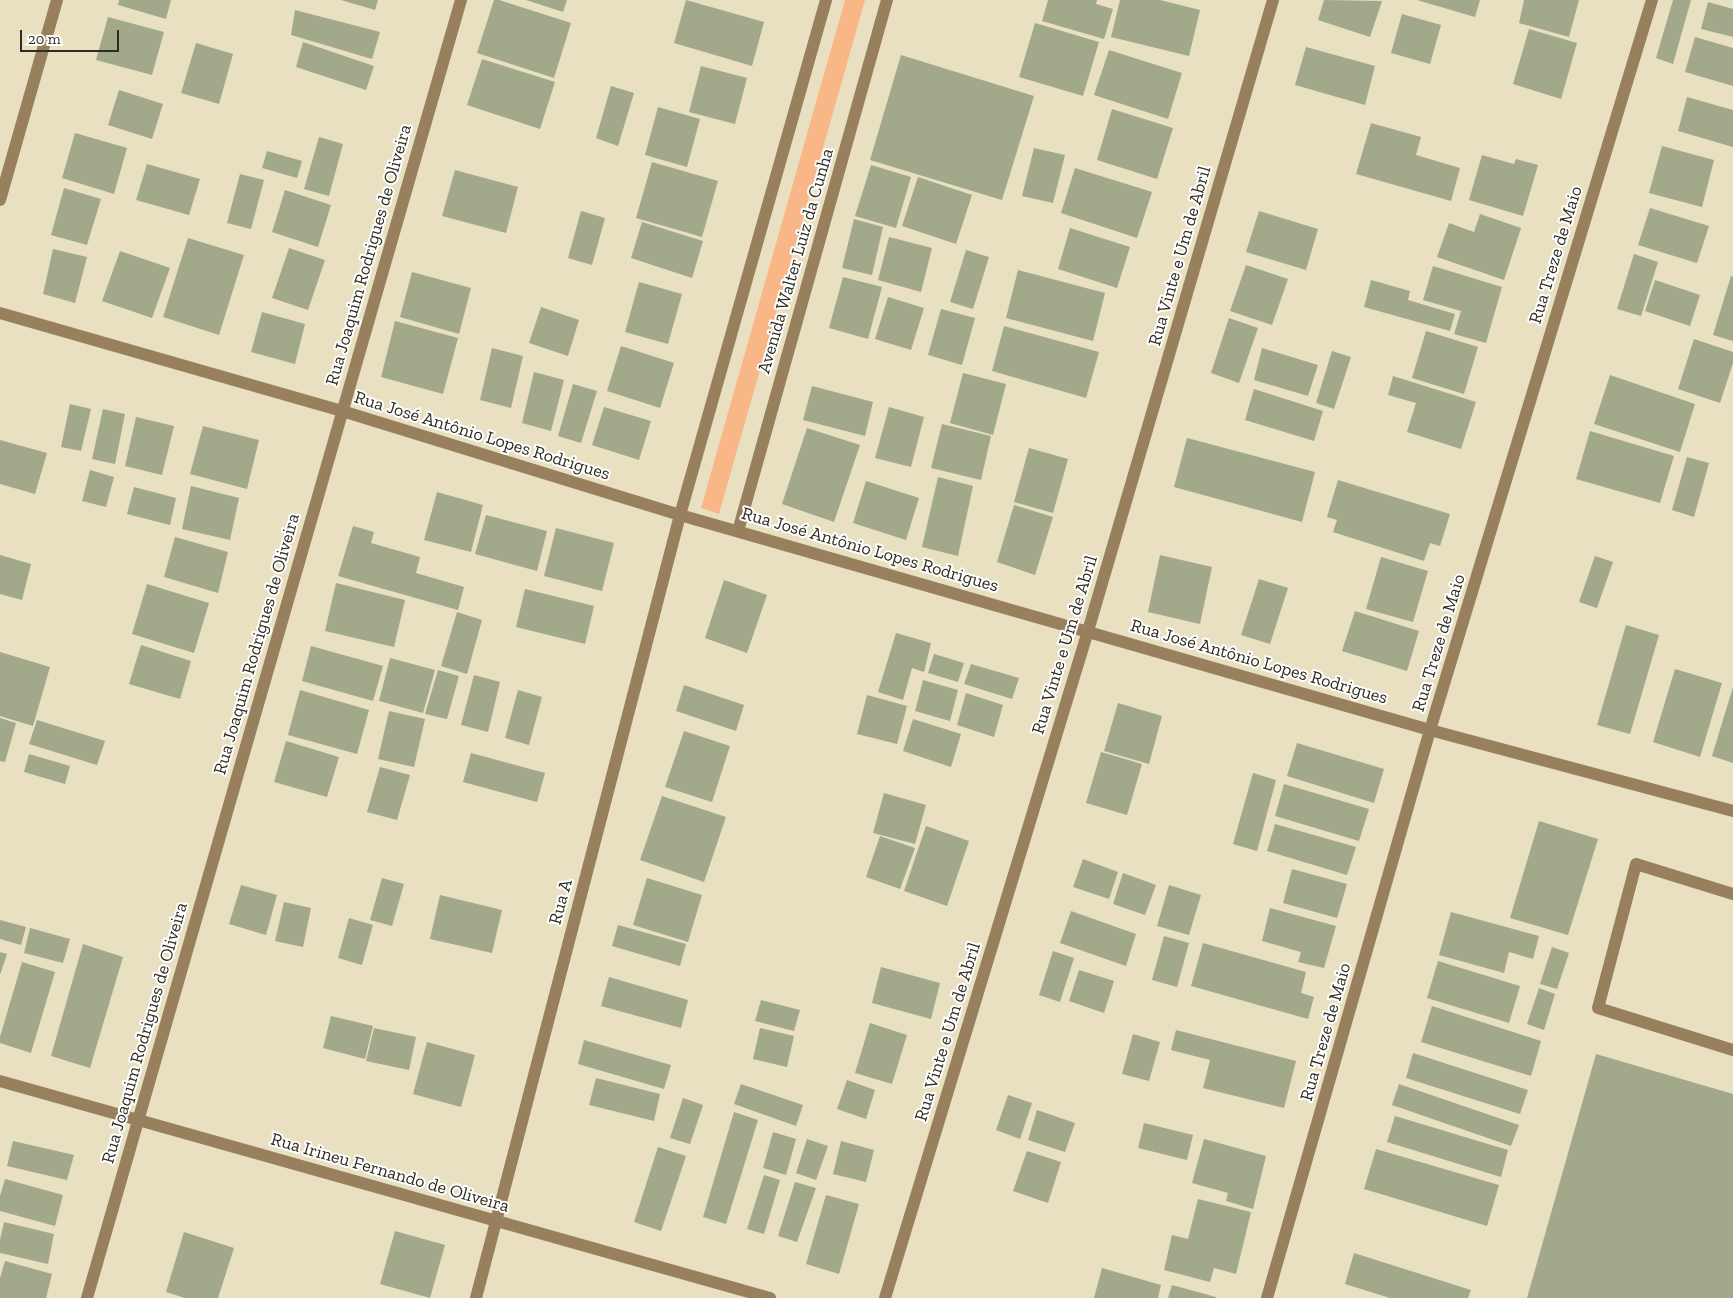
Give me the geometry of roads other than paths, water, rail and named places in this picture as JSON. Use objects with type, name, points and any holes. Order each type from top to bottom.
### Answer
[{"type":"street","points":[[0,200],[57,0]]},
{"type":"street","name":"Rua Joaquim Rodrigues de Oliveira","points":[[87,1298],[461,0]]},
{"type":"street","points":[[680,515],[826,0]]},
{"type":"street","name":"Avenida Walter Luiz da Cunha","points":[[738,531],[887,0]]},
{"type":"street","name":"Rua Vinte e Um de Abril","points":[[885,1298],[1088,631],[1273,0]]},
{"type":"street","name":"Rua Treze de Maio","points":[[1268,1298],[1430,730],[1652,0]]},
{"type":"street","name":"Rua José Antônio Lopes Rodrigues","points":[[0,313],[342,411],[680,515],[1430,730],[1733,811]]},
{"type":"street","name":"Rua A","points":[[476,1298],[680,515]]},
{"type":"street","points":[[1733,894],[1636,864],[1598,1008],[1733,1050]]},
{"type":"street","name":"Rua Irineu Fernando de Oliveira","points":[[0,1081],[770,1298]]}]
